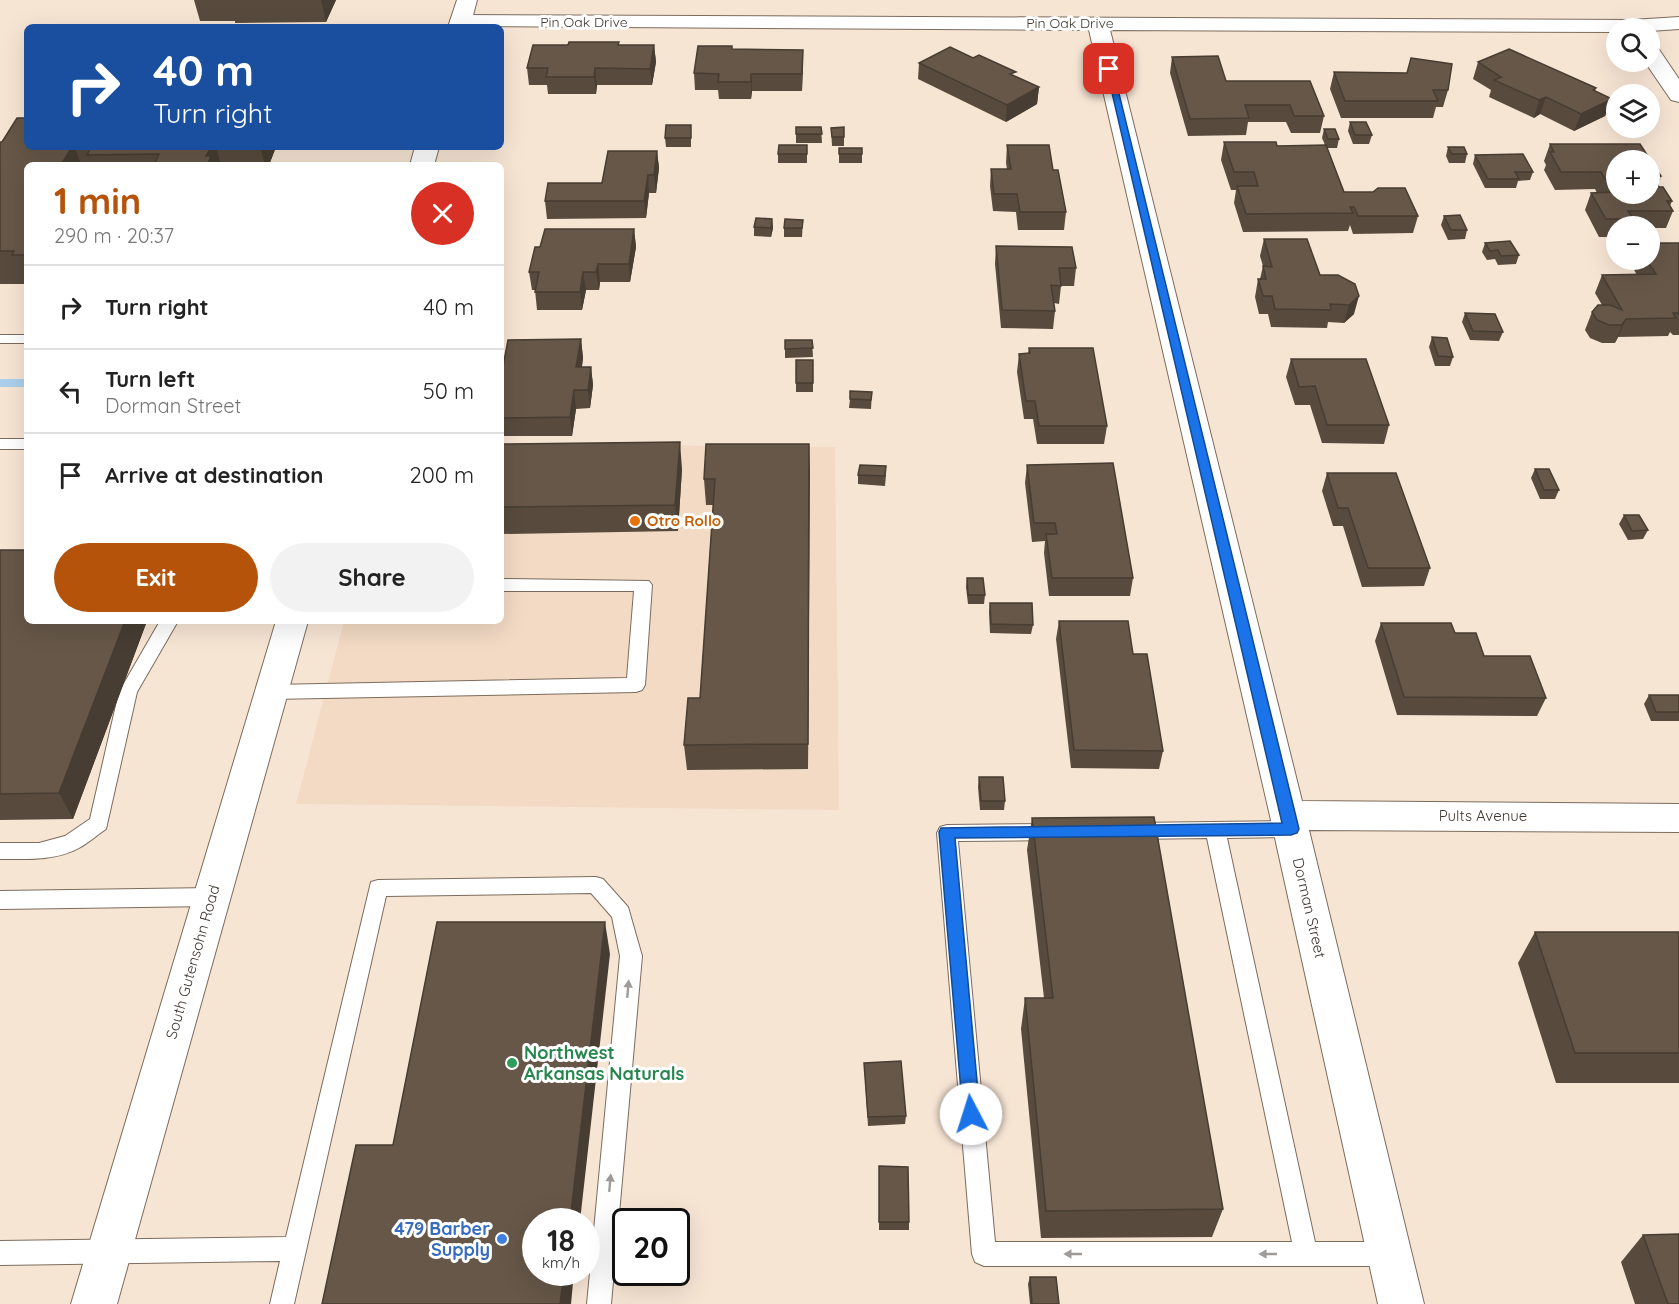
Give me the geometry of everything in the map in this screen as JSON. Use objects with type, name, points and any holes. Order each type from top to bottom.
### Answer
[{"type":"street","points":[[460,24],[466,0]]},
{"type":"street","name":"Pin Oak Drive","points":[[460,24],[1098,23],[1606,27]]},
{"type":"street","name":"Dorman Street","points":[[1098,23],[1289,822],[1401,1304]]},
{"type":"street","name":"Pin Oak Drive","points":[[1660,25],[1679,23]]},
{"type":"street","points":[[1660,67],[1679,95]]},
{"type":"street","name":"South Gutensohn Road","points":[[94,1304],[291,624]]},
{"type":"street","name":"Pults Avenue","points":[[1289,822],[1679,818]]},
{"type":"lane","points":[[0,339],[24,339]]},
{"type":"lane","points":[[0,444],[24,444]]},
{"type":"lane","points":[[271,692],[636,685],[643,585],[504,585]]},
{"type":"lane","points":[[0,851],[39,851],[70,843],[99,823],[128,692],[168,624]]},
{"type":"lane","points":[[1110,831],[1215,830],[1289,822]]},
{"type":"lane","points":[[1215,830],[1306,1254]]},
{"type":"lane","points":[[1075,831],[947,832],[984,1254],[1389,1254]]},
{"type":"lane","points":[[282,1304],[378,888],[596,885],[621,913],[631,956],[599,1304]]},
{"type":"lane","points":[[0,900],[212,897]]},
{"type":"lane","points":[[0,1253],[295,1249]]},
{"type":"shaded area","points":[[504,444],[835,447],[839,810],[296,804],[343,624],[504,624]]},
{"type":"building","points":[[569,42],[654,45],[650,69],[595,68],[594,77],[546,77],[548,68],[527,68],[533,45],[568,45]]},
{"type":"building","points":[[698,46],[803,50],[802,74],[751,74],[751,82],[718,82],[719,74],[694,73]]},
{"type":"building","points":[[950,47],[973,58],[979,55],[1016,72],[1010,74],[1039,87],[1007,105],[919,63]]},
{"type":"building","points":[[1509,49],[1596,88],[1593,90],[1606,96],[1606,102],[1581,114],[1546,97],[1539,100],[1494,80],[1501,77],[1478,62]]},
{"type":"building","points":[[1218,56],[1226,81],[1310,81],[1324,116],[1294,116],[1290,105],[1245,105],[1249,118],[1190,119],[1172,57]]},
{"type":"building","points":[[1411,58],[1452,64],[1448,90],[1433,90],[1438,101],[1345,101],[1334,72],[1407,73]]},
{"type":"building","points":[[17,118],[24,118],[24,150],[70,150],[63,162],[24,162],[24,255],[12,255],[14,251],[0,251],[0,142]]},
{"type":"building","points":[[1350,122],[1366,122],[1372,135],[1355,135]]},
{"type":"building","points":[[666,125],[691,125],[691,138],[665,138]]},
{"type":"building","points":[[796,127],[821,127],[822,134],[796,134]]},
{"type":"building","points":[[844,127],[844,137],[832,137],[831,128]]},
{"type":"building","points":[[1324,129],[1335,129],[1339,139],[1328,139]]},
{"type":"building","points":[[1224,142],[1276,142],[1277,146],[1326,145],[1344,192],[1373,192],[1378,188],[1405,188],[1418,216],[1358,216],[1354,207],[1350,207],[1353,213],[1246,214],[1237,186],[1258,186],[1254,172],[1234,172]]},
{"type":"building","points":[[1550,144],[1640,144],[1644,150],[1606,150],[1606,180],[1601,172],[1561,172],[1550,152],[1554,152]]},
{"type":"building","points":[[779,145],[807,145],[807,154],[778,154]]},
{"type":"building","points":[[1007,145],[1049,145],[1053,170],[1058,170],[1066,212],[1020,212],[1017,194],[994,194],[991,169],[1011,169]]},
{"type":"building","points":[[1448,147],[1464,147],[1467,154],[1452,154]]},
{"type":"building","points":[[839,148],[862,148],[862,154],[839,154]]},
{"type":"building","points":[[90,150],[209,150],[206,156],[211,156],[208,162],[155,162],[159,154],[87,155]]},
{"type":"building","points":[[608,151],[657,151],[654,175],[648,175],[644,201],[545,201],[548,183],[602,183]]},
{"type":"building","points":[[1523,154],[1533,172],[1515,172],[1519,179],[1488,179],[1475,155]]},
{"type":"building","points":[[1660,187],[1663,187],[1672,201],[1667,201],[1673,211],[1628,211],[1632,216],[1606,216],[1606,219],[1591,193],[1606,192],[1606,204],[1660,204]]},
{"type":"building","points":[[1460,215],[1467,230],[1451,230],[1444,216]]},
{"type":"building","points":[[756,218],[772,219],[771,228],[754,227]]},
{"type":"building","points":[[785,219],[803,220],[802,228],[784,228]]},
{"type":"building","points":[[545,229],[634,229],[629,264],[598,264],[596,272],[583,272],[580,292],[535,292],[539,272],[529,272],[535,247],[540,247]]},
{"type":"building","points":[[1264,239],[1307,239],[1320,275],[1338,275],[1355,284],[1359,296],[1349,305],[1330,304],[1331,310],[1275,309],[1272,296],[1263,296],[1258,279],[1266,279],[1263,266],[1272,267]]},
{"type":"building","points":[[1510,241],[1519,255],[1501,256],[1498,250],[1490,251],[1485,243]]},
{"type":"building","points":[[1660,243],[1679,243],[1679,315],[1673,313],[1676,318],[1626,319],[1622,325],[1609,325],[1597,320],[1592,312],[1598,305],[1610,305],[1622,310],[1602,275],[1656,274],[1653,270],[1660,270]]},
{"type":"building","points":[[996,246],[1072,247],[1076,268],[1059,268],[1061,286],[1051,285],[1055,311],[1002,310]]},
{"type":"building","points":[[1465,313],[1495,314],[1503,332],[1473,331]]},
{"type":"building","points":[[1432,337],[1447,338],[1453,357],[1438,356]]},
{"type":"building","points":[[581,339],[576,367],[591,367],[588,390],[574,390],[570,417],[504,418],[504,361],[508,340]]},
{"type":"building","points":[[785,340],[812,340],[813,348],[785,349]]},
{"type":"building","points":[[1029,348],[1093,348],[1107,426],[1039,426],[1035,401],[1026,401],[1019,354],[1030,353]]},
{"type":"building","points":[[1291,359],[1366,359],[1389,425],[1327,425],[1315,386],[1299,387]]},
{"type":"building","points":[[796,360],[813,360],[813,383],[796,383]]},
{"type":"building","points":[[850,391],[872,392],[871,400],[850,399]]},
{"type":"building","points":[[680,442],[675,505],[504,507],[504,444]]},
{"type":"building","points":[[706,444],[809,444],[808,744],[684,745],[688,698],[700,698],[715,479],[704,479]]},
{"type":"building","points":[[1113,463],[1133,578],[1052,578],[1046,534],[1057,534],[1055,523],[1034,523],[1027,465]]},
{"type":"building","points":[[860,465],[886,466],[885,476],[858,475]]},
{"type":"building","points":[[1535,469],[1549,469],[1559,490],[1544,490]]},
{"type":"building","points":[[1327,473],[1396,473],[1430,568],[1368,568],[1348,508],[1338,508]]},
{"type":"building","points":[[1624,515],[1639,515],[1648,530],[1632,531]]},
{"type":"building","points":[[0,550],[24,550],[24,624],[124,624],[59,793],[0,794]]},
{"type":"building","points":[[967,578],[983,578],[985,595],[968,595]]},
{"type":"building","points":[[990,603],[1032,603],[1033,625],[991,624]]},
{"type":"building","points":[[1059,621],[1128,621],[1133,654],[1147,654],[1163,751],[1074,750]]},
{"type":"building","points":[[1381,623],[1451,623],[1455,633],[1476,633],[1484,656],[1530,656],[1546,698],[1404,697]]},
{"type":"building","points":[[1649,695],[1679,695],[1679,712],[1656,712]]},
{"type":"building","points":[[979,777],[1003,777],[1005,801],[981,801]]},
{"type":"building","points":[[1154,817],[1223,1209],[1046,1211],[1025,998],[1053,998],[1032,818]]},
{"type":"building","name":"Northwest Arkansas Naturals","points":[[437,922],[605,922],[572,1208],[522,1208],[522,1286],[562,1286],[560,1304],[322,1304],[356,1145],[393,1145]]},
{"type":"building","points":[[1535,932],[1679,932],[1679,1053],[1575,1053]]},
{"type":"building","points":[[901,1061],[906,1116],[868,1117],[864,1063]]},
{"type":"building","points":[[879,1166],[908,1167],[909,1222],[879,1222]]},
{"type":"building","points":[[1679,1234],[1679,1304],[1668,1304],[1643,1235]]},
{"type":"building","points":[[1030,1277],[1056,1277],[1059,1304],[1032,1304]]},
{"type":"waterway","points":[[0,383],[24,383]]},
{"type":"place","name":"Otro Rollo","points":[[635,521]]},
{"type":"place","name":"Northwest Arkansas Naturals","points":[[512,1063]]},
{"type":"place","name":"479 Barber Supply","points":[[502,1239]]},
{"type":"route","points":[[971,1114],[947,832],[1291,829],[1109,69]]}]
